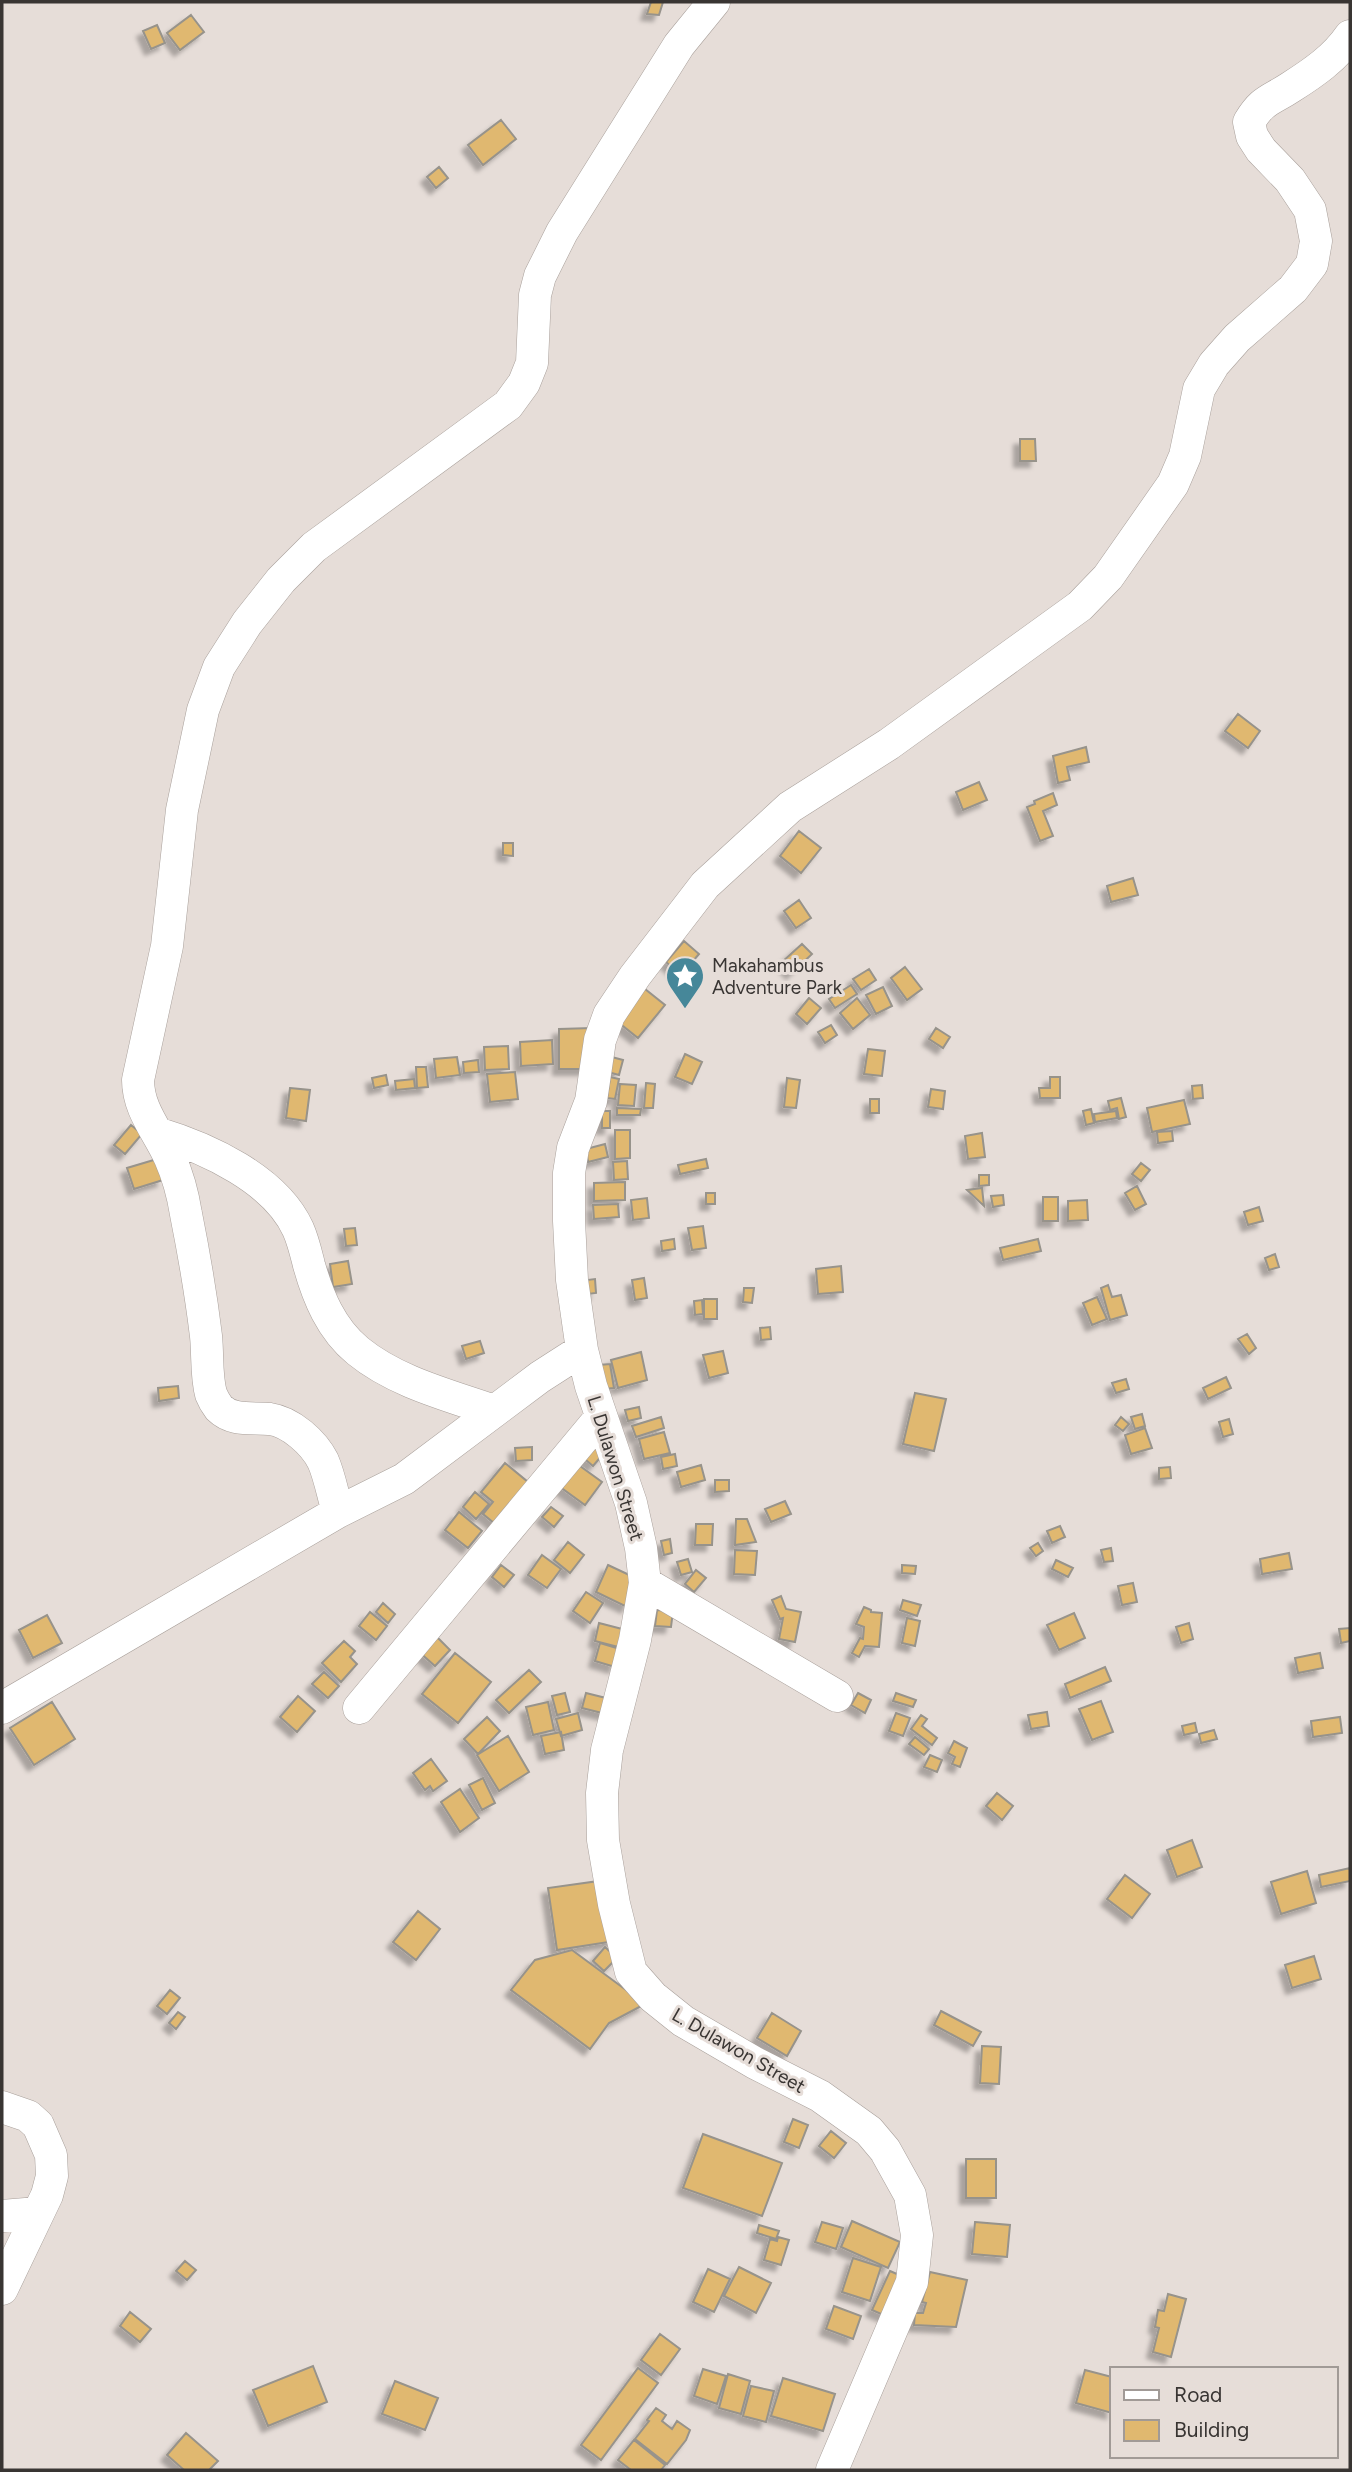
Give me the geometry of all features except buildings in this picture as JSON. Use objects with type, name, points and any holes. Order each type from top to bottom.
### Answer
[{"type":"street","points":[[338,1512],[323,1461],[310,1442],[292,1428],[272,1419],[235,1417],[220,1409],[212,1397],[206,1335],[186,1213],[174,1169],[138,1094],[138,1080],[167,946],[182,810],[203,710],[219,667],[247,623],[281,580],[314,547],[508,405],[524,383],[532,363],[535,295],[540,276],[562,232],[679,45],[714,2]]},
{"type":"street","name":"L. Dulawon Street","points":[[832,2470],[912,2283],[917,2235],[910,2195],[885,2150],[869,2131],[820,2096],[755,2063],[683,2021],[653,1997],[631,1972],[614,1904],[603,1840],[602,1793],[607,1750],[635,1640],[645,1583],[631,1503],[601,1417],[582,1350],[572,1280],[569,1173],[573,1148],[591,1101],[600,1040],[609,1015],[635,976],[705,885],[790,807],[889,744],[1080,606],[1108,577],[1174,484],[1185,456],[1199,389],[1213,365],[1237,338],[1293,289],[1312,264],[1316,241],[1310,210],[1290,180],[1252,136],[1249,122],[1258,106],[1322,66],[1350,36]]},
{"type":"street","points":[[157,1133],[202,1149],[269,1189],[298,1229],[322,1303],[336,1328],[358,1351],[391,1373],[494,1410]]},
{"type":"street","points":[[2,1708],[338,1512],[404,1479],[494,1410],[582,1350]]},
{"type":"street","points":[[359,1708],[601,1417]]},
{"type":"street","points":[[645,1583],[837,1696]]},
{"type":"street","points":[[2,2107],[28,2116],[38,2125],[51,2155],[52,2176],[47,2195],[2,2289]]},
{"type":"street","points":[[2,2216],[38,2213]]},
{"type":"place","name":"Makahambus Adventure Park","points":[[685,1010]]}]
